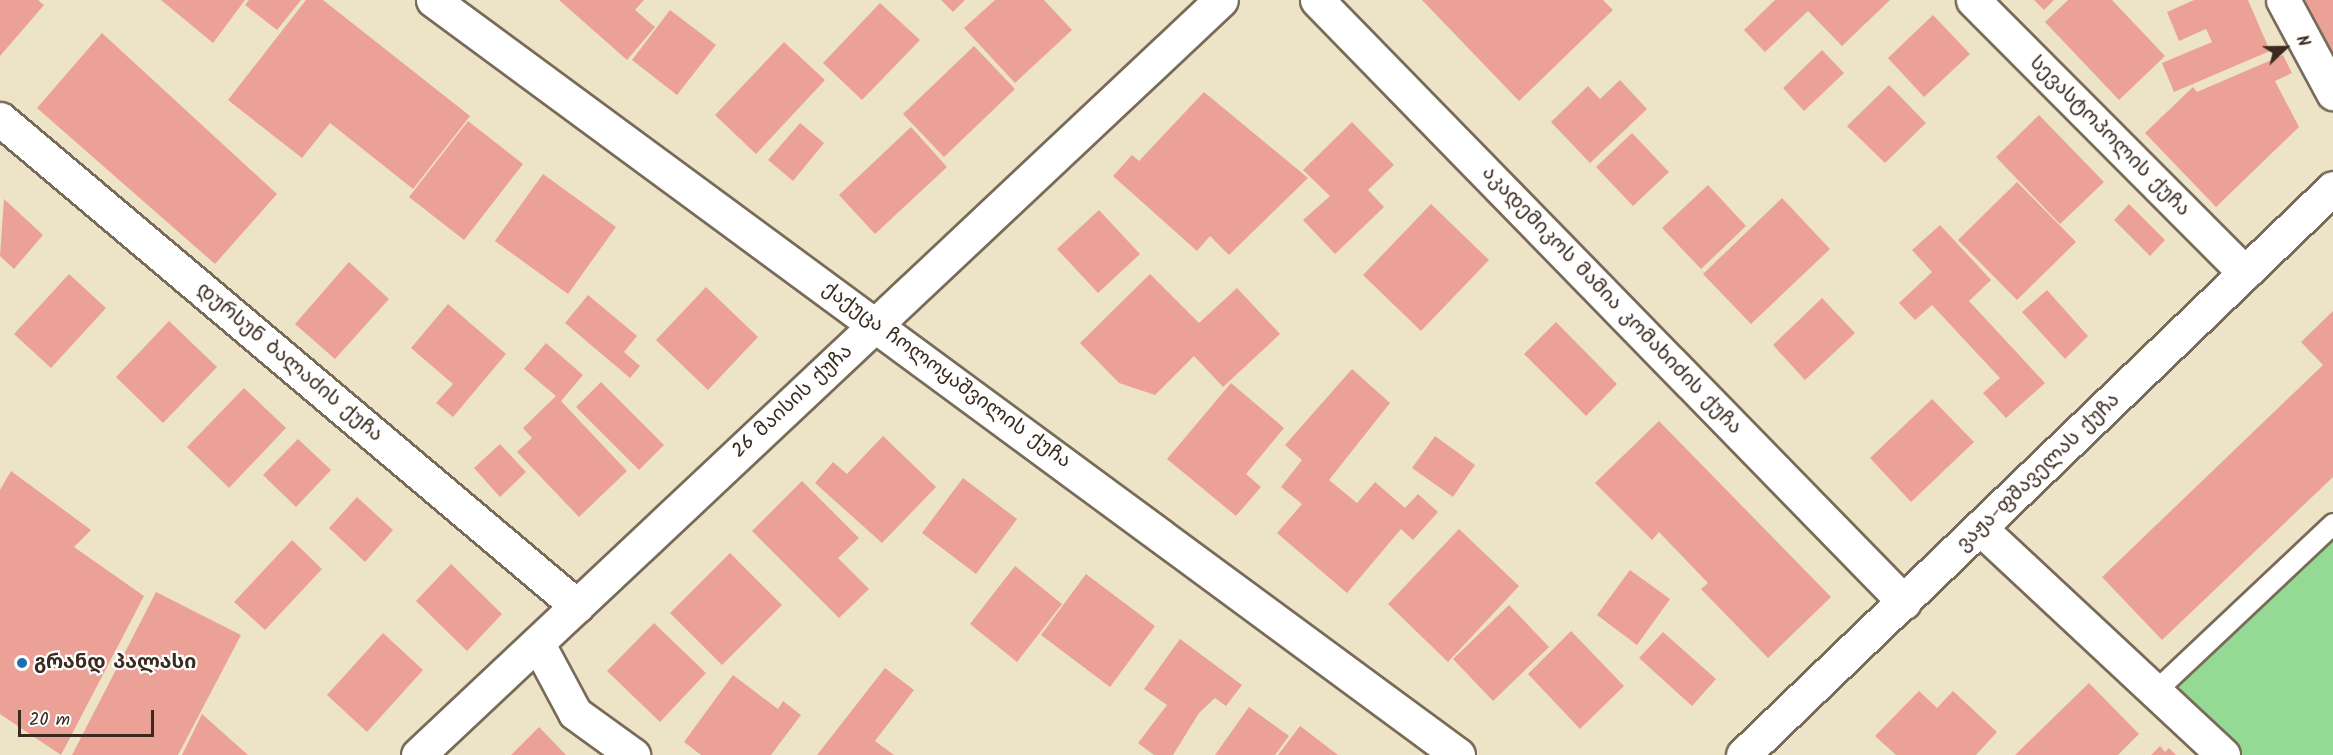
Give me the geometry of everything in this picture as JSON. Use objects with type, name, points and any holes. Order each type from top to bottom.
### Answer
[{"type":"street","name":"ქაქუცა ჩოლოყაშვილის ქუჩა","points":[[433,0],[876,324],[1458,755]]},
{"type":"street","name":"26 მაისის ქუჩა","points":[[418,755],[1221,0]]},
{"type":"street","name":"აკადემიკოს მამია კომახიძის ქუჩა","points":[[1317,0],[1904,602]]},
{"type":"street","name":"სევასტოპოლის ქუჩა","points":[[1973,0],[2245,273]]},
{"type":"street","points":[[2283,0],[2333,93]]},
{"type":"street","name":"დურსუნ ბალაძის ქუჩა","points":[[0,119],[577,606]]},
{"type":"street","name":"ვაჟა-ფშაველას ქუჩა","points":[[1743,755],[1981,529],[2333,188]]},
{"type":"street","points":[[1981,529],[2223,755]]},
{"type":"street","points":[[538,644],[575,713],[633,755]]},
{"type":"lane","points":[[2155,692],[2333,524]]},
{"type":"green space","points":[[2333,524],[2333,755],[2223,755],[2155,692]]},
{"type":"building","points":[[0,0],[38,0],[44,5],[0,56]]},
{"type":"building","points":[[161,0],[245,0],[213,43]]},
{"type":"building","points":[[249,0],[301,0],[277,30],[245,5]]},
{"type":"building","points":[[306,0],[323,0],[470,116],[413,189],[330,123],[302,158],[228,100]]},
{"type":"building","points":[[559,0],[644,0],[635,10],[655,27],[627,60]]},
{"type":"building","points":[[941,0],[965,0],[953,12]]},
{"type":"building","points":[[995,0],[1044,0],[1072,30],[1015,83],[964,28]]},
{"type":"building","points":[[1422,0],[1603,0],[1613,10],[1519,101]]},
{"type":"building","points":[[1775,0],[1890,0],[1842,46],[1808,11],[1765,52],[1744,30]]},
{"type":"building","points":[[2034,0],[2054,0],[2044,10]]},
{"type":"building","points":[[2068,0],[2112,0],[2165,56],[2119,100],[2045,22]]},
{"type":"building","points":[[2194,0],[2248,0],[2270,51],[2174,92],[2162,63],[2212,42],[2206,29],[2179,41],[2167,12]]},
{"type":"building","points":[[2305,0],[2333,0],[2333,63]]},
{"type":"building","points":[[880,3],[920,40],[862,100],[823,63]]},
{"type":"building","points":[[670,10],[716,45],[677,95],[632,60]]},
{"type":"building","points":[[1933,15],[1970,54],[1924,97],[1888,58]]},
{"type":"building","points":[[102,33],[277,194],[215,264],[37,108]]},
{"type":"building","points":[[784,42],[825,80],[756,154],[715,115]]},
{"type":"building","points":[[974,46],[1015,89],[944,157],[903,114]]},
{"type":"building","points":[[1822,50],[1844,73],[1804,111],[1783,88]]},
{"type":"building","points":[[2283,55],[2292,73],[2275,81],[2299,127],[2216,207],[2145,133],[2193,87],[2197,92]]},
{"type":"building","points":[[1620,80],[1647,109],[1590,163],[1551,122],[1588,86],[1600,99]]},
{"type":"building","points":[[1889,85],[1926,123],[1885,163],[1847,126]]},
{"type":"building","points":[[1204,92],[1308,178],[1229,255],[1210,236],[1197,251],[1113,176],[1132,155],[1139,161]]},
{"type":"building","points":[[2039,115],[2104,182],[2060,224],[1996,157]]},
{"type":"building","points":[[468,121],[523,164],[464,240],[409,197]]},
{"type":"building","points":[[1352,122],[1394,165],[1368,190],[1384,207],[1335,254],[1303,220],[1330,196],[1303,170]]},
{"type":"building","points":[[800,123],[824,143],[793,181],[768,160]]},
{"type":"building","points":[[911,127],[947,167],[875,234],[839,195]]},
{"type":"building","points":[[1632,133],[1669,172],[1633,206],[1596,167]]},
{"type":"building","points":[[543,174],[616,227],[568,294],[495,241]]},
{"type":"building","points":[[2017,182],[2076,242],[2017,300],[1958,240]]},
{"type":"building","points":[[1708,185],[1746,226],[1701,269],[1662,228]]},
{"type":"building","points":[[1782,198],[1830,249],[1751,324],[1703,274]]},
{"type":"building","points":[[4,199],[43,235],[14,269],[0,256]]},
{"type":"building","points":[[1431,204],[1489,260],[1421,331],[1363,275]]},
{"type":"building","points":[[2129,204],[2165,240],[2150,256],[2114,220]]},
{"type":"building","points":[[1099,210],[1140,254],[1098,293],[1057,249]]},
{"type":"building","points":[[1940,225],[1991,280],[1969,301],[2045,383],[2006,418],[1983,393],[2000,378],[1932,305],[1915,320],[1899,303],[1932,272],[1912,250]]},
{"type":"building","points":[[349,262],[389,299],[335,359],[295,324]]},
{"type":"building","points":[[69,274],[106,308],[51,368],[14,334]]},
{"type":"building","points":[[1150,274],[1199,323],[1237,288],[1280,334],[1223,387],[1194,356],[1155,395],[1119,383],[1080,343]]},
{"type":"building","points":[[706,287],[758,337],[708,390],[656,340]]},
{"type":"building","points":[[2047,290],[2088,336],[2065,359],[2022,312]]},
{"type":"building","points":[[588,295],[637,336],[624,352],[640,366],[630,378],[565,323]]},
{"type":"building","points":[[1822,298],[1855,333],[1805,380],[1773,345]]},
{"type":"building","points":[[448,304],[506,354],[453,417],[436,403],[453,384],[411,348]]},
{"type":"building","points":[[2333,311],[2333,477],[2162,640],[2102,577],[2323,365],[2301,342]]},
{"type":"building","points":[[169,321],[217,367],[163,423],[116,377]]},
{"type":"building","points":[[1556,322],[1617,384],[1586,416],[1524,354]]},
{"type":"building","points":[[546,343],[583,375],[561,401],[627,471],[579,517],[517,452],[532,438],[523,428],[556,396],[524,369]]},
{"type":"building","points":[[1352,369],[1390,403],[1329,480],[1357,503],[1375,482],[1405,508],[1418,494],[1438,512],[1413,540],[1401,529],[1347,593],[1277,533],[1302,504],[1281,487],[1302,460],[1285,445]]},
{"type":"building","points":[[601,382],[664,445],[639,470],[576,407]]},
{"type":"building","points":[[1231,383],[1284,428],[1246,474],[1261,487],[1236,516],[1167,459]]},
{"type":"building","points":[[244,388],[286,428],[229,488],[187,447]]},
{"type":"building","points":[[1932,399],[1974,442],[1911,502],[1870,458]]},
{"type":"building","points":[[1659,421],[1831,597],[1768,658],[1701,589],[1708,583],[1659,532],[1652,540],[1595,483]]},
{"type":"building","points":[[883,436],[936,487],[882,543],[815,483],[833,462],[847,474]]},
{"type":"building","points":[[1435,436],[1475,465],[1453,497],[1412,468]]},
{"type":"building","points":[[298,439],[331,470],[296,507],[263,475]]},
{"type":"building","points":[[500,444],[526,472],[500,497],[474,468]]},
{"type":"building","points":[[11,471],[91,530],[74,547],[144,596],[61,755],[0,714],[0,490]]},
{"type":"building","points":[[963,478],[1017,519],[976,574],[922,533]]},
{"type":"building","points":[[802,481],[859,538],[838,558],[869,589],[839,618],[752,531]]},
{"type":"building","points":[[357,497],[393,530],[365,562],[329,528]]},
{"type":"building","points":[[1459,529],[1519,586],[1448,662],[1388,604]]},
{"type":"building","points":[[292,540],[322,569],[265,630],[234,602]]},
{"type":"building","points":[[730,553],[782,605],[722,665],[670,613]]},
{"type":"building","points":[[451,564],[502,614],[467,651],[416,601]]},
{"type":"building","points":[[1015,566],[1062,604],[1017,662],[970,624]]},
{"type":"building","points":[[1630,570],[1670,599],[1637,645],[1597,615]]},
{"type":"building","points":[[1086,574],[1155,626],[1110,687],[1041,635]]},
{"type":"building","points":[[156,592],[241,635],[178,755],[72,755]]},
{"type":"building","points":[[1509,605],[1549,647],[1493,701],[1453,659]]},
{"type":"building","points":[[654,623],[706,673],[660,722],[607,671]]},
{"type":"building","points":[[1571,631],[1624,686],[1580,729],[1528,674]]},
{"type":"building","points":[[1663,632],[1716,679],[1692,706],[1639,658]]},
{"type":"building","points":[[383,633],[423,670],[367,732],[327,695]]},
{"type":"building","points":[[1180,639],[1242,685],[1226,706],[1215,698],[1199,713],[1173,755],[1154,755],[1138,743],[1167,705],[1144,689]]},
{"type":"building","points":[[885,668],[914,690],[875,741],[894,755],[817,755]]},
{"type":"building","points":[[733,675],[778,709],[783,701],[801,715],[771,755],[701,755],[684,742]]},
{"type":"building","points":[[2089,683],[2139,734],[2118,755],[2015,755]]},
{"type":"building","points":[[1919,691],[1937,708],[1953,691],[1997,732],[1976,755],[1896,755],[1875,736]]},
{"type":"building","points":[[1249,707],[1289,736],[1275,755],[1215,755]]},
{"type":"building","points":[[202,714],[248,755],[182,755]]},
{"type":"building","points":[[1300,726],[1338,755],[1278,755]]},
{"type":"building","points":[[539,727],[566,755],[511,755]]},
{"type":"building","points":[[2160,746],[2165,752],[2169,748],[2176,755],[2151,755]]},
{"type":"place","name":"გრანდ პალასი","points":[[22,663]]}]
